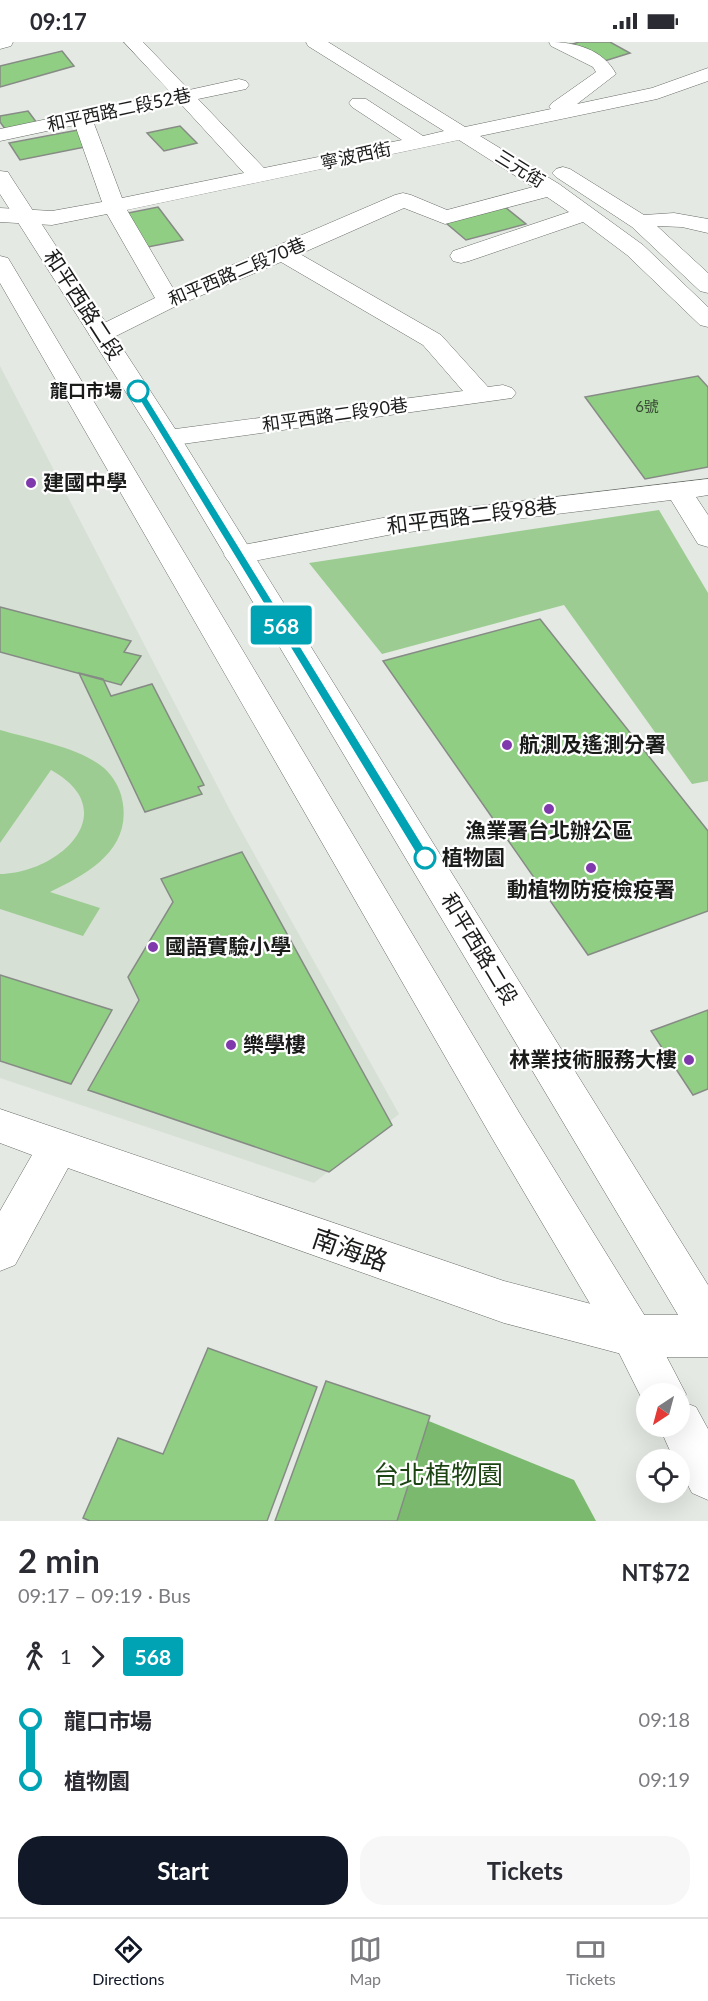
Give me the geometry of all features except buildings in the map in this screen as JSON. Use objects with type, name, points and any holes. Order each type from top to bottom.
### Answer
[{"type":"street","name":"三元街","points":[[315,42],[551,189],[635,250],[708,320]]},
{"type":"street","name":"三元街","points":[[348,42],[515,142]]},
{"type":"street","points":[[548,115],[606,74],[601,64],[558,42]]},
{"type":"street","points":[[138,47],[259,176]]},
{"type":"street","name":"寧波西街","points":[[13,216],[52,218],[114,206],[657,93],[708,74]]},
{"type":"street","name":"和平西路二段52巷","points":[[0,135],[238,85]]},
{"type":"street","points":[[359,103],[420,142]]},
{"type":"street","points":[[82,118],[114,206],[168,301]]},
{"type":"street","name":"三元街","points":[[543,160],[639,222],[708,286]]},
{"type":"street","name":"和平西路二段","points":[[0,177],[13,216],[101,334],[168,438],[708,1325]]},
{"type":"street","name":"和平西路二段70巷","points":[[101,334],[168,301],[375,214],[403,200],[445,217],[551,189]]},
{"type":"street","points":[[461,256],[586,214]]},
{"type":"street","points":[[639,222],[682,218],[708,226]]},
{"type":"street","name":"和平西路二段90巷","points":[[168,438],[493,395],[432,340],[282,253]]},
{"type":"street","points":[[0,263],[506,1126],[633,1336],[658,1383]]},
{"type":"street","name":"和平西路二段98巷","points":[[238,555],[393,525],[708,488]]},
{"type":"street","points":[[679,492],[708,538]]},
{"type":"street","name":"南海路","points":[[0,1126],[493,1299],[633,1336],[708,1336]]},
{"type":"street","points":[[0,1251],[58,1147]]},
{"type":"street","points":[[687,1437],[708,1476]]},
{"type":"shaded area","name":"國語實驗小學","points":[[0,366],[233,816],[399,1114],[314,1183],[0,1078]]},
{"type":"green space","points":[[659,510],[708,593],[708,781],[692,784],[564,605],[382,654],[309,563]]},
{"type":"green space","points":[[0,730],[82,754],[104,768],[120,791],[124,817],[121,832],[114,846],[92,868],[50,892],[100,908],[83,936],[0,909],[0,874],[22,871],[44,863],[62,851],[76,837],[83,821],[83,803],[73,786],[51,770],[0,843]]},
{"type":"green space","name":"台北植物園","points":[[409,1413],[574,1480],[596,1521],[372,1521]]},
{"type":"bus line","name":"568","points":[[138,391],[425,858]]},
{"type":"place","name":"龍口市場","points":[[138,391]]},
{"type":"place","name":"建國中學","points":[[31,483]]},
{"type":"place","name":"航測及遙測分署","points":[[507,745]]},
{"type":"place","name":"漁業署台北辦公區","points":[[549,809]]},
{"type":"place","name":"植物園","points":[[425,858]]},
{"type":"place","name":"動植物防疫檢疫署","points":[[591,868]]},
{"type":"place","name":"國語實驗小學","points":[[153,947]]},
{"type":"place","name":"樂學樓","points":[[231,1045]]},
{"type":"place","name":"林業技術服務大樓","points":[[689,1060]]}]
